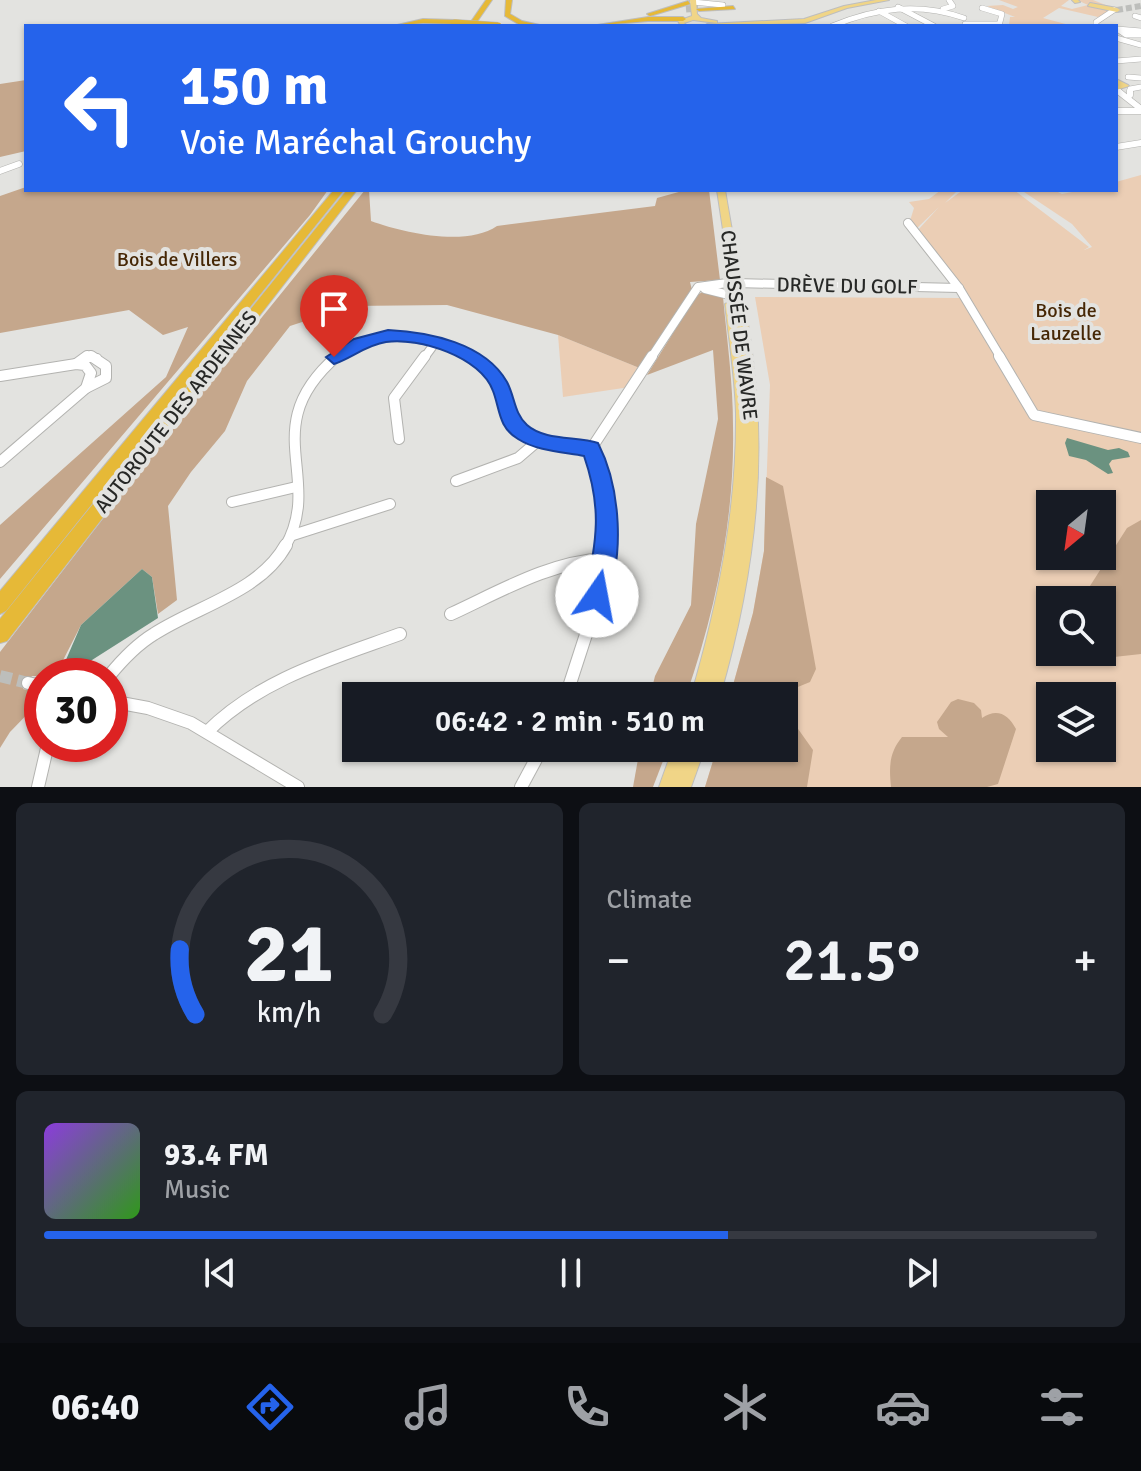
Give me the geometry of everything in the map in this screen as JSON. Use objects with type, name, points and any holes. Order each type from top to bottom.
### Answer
[{"type":"highway","points":[[472,24],[489,0]]},
{"type":"highway","points":[[481,24],[497,0]]},
{"type":"highway","points":[[509,0],[507,15],[527,24]]},
{"type":"highway","points":[[622,24],[662,19],[668,13],[733,8]]},
{"type":"highway","points":[[630,24],[688,12]]},
{"type":"highway","points":[[620,24],[688,12]]},
{"type":"highway","points":[[619,24],[688,12]]},
{"type":"highway","points":[[412,24],[485,24]]},
{"type":"highway","name":"AUTOROUTE DES ARDENNES","points":[[0,605],[337,192]]},
{"type":"highway","name":"AUTOROUTE DES ARDENNES","points":[[0,634],[350,192]]},
{"type":"main road","points":[[707,24],[792,20],[851,0]]},
{"type":"main road","points":[[866,0],[885,0]]},
{"type":"main road","points":[[688,12],[707,24],[772,24],[805,21],[846,7],[885,0]]},
{"type":"main road","points":[[1090,5],[1111,10]]},
{"type":"main road","points":[[688,12],[698,18]]},
{"type":"main road","points":[[1120,86],[1141,83]]},
{"type":"main road","name":"CHAUSSÉE DE WAVRE","points":[[714,192],[751,393],[751,490],[736,602],[716,682]]},
{"type":"main road","name":"CHAUSSÉE DE WAVRE","points":[[721,192],[731,287]]},
{"type":"main road","points":[[702,682],[729,575],[741,478],[741,395],[731,287]]},
{"type":"main road","points":[[668,787],[677,762]]},
{"type":"main road","points":[[682,787],[691,762]]},
{"type":"street","points":[[943,9],[953,6],[949,0]]},
{"type":"street","points":[[838,24],[878,10],[929,4],[962,19],[993,24]]},
{"type":"street","points":[[688,12],[723,5]]},
{"type":"street","points":[[898,7],[929,24]]},
{"type":"street","points":[[982,8],[1002,14],[999,24]]},
{"type":"street","points":[[878,10],[902,24]]},
{"type":"street","points":[[1096,24],[1111,10]]},
{"type":"street","points":[[962,19],[981,15]]},
{"type":"street","points":[[1118,28],[1141,33]]},
{"type":"street","points":[[1118,30],[1129,36],[1141,33]]},
{"type":"street","points":[[1118,39],[1141,45]]},
{"type":"street","points":[[1118,59],[1129,56]]},
{"type":"street","points":[[1118,60],[1141,59]]},
{"type":"street","points":[[1130,95],[1130,89],[1141,83]]},
{"type":"street","points":[[1120,86],[1139,103],[1140,108]]},
{"type":"street","points":[[1120,86],[1140,108]]},
{"type":"street","points":[[1118,111],[1140,108]]},
{"type":"street","points":[[1118,147],[1141,143]]},
{"type":"street","points":[[0,171],[19,164]]},
{"type":"street","points":[[908,223],[959,288],[1031,412],[1038,418],[1141,438]]},
{"type":"street","name":"DRÈVE DU GOLF","points":[[591,449],[698,287],[959,288]]},
{"type":"street","points":[[126,658],[154,633],[252,581],[280,556],[293,535],[296,409],[303,391],[323,366],[353,346],[379,337],[404,336],[435,343],[470,356],[486,366],[500,385],[511,422],[523,433],[539,440],[591,449],[606,503],[608,531],[605,559],[586,638],[571,682]]},
{"type":"street","points":[[399,439],[394,398],[435,343]]},
{"type":"street","points":[[0,462],[86,388],[106,378],[106,366],[95,357],[88,356],[76,364]]},
{"type":"street","points":[[0,376],[85,365],[91,373],[86,388]]},
{"type":"street","points":[[456,481],[518,458],[539,440]]},
{"type":"street","points":[[232,502],[296,487]]},
{"type":"street","points":[[293,535],[390,504]]},
{"type":"street","points":[[451,614],[560,565],[605,559]]},
{"type":"street","points":[[207,732],[223,713],[250,693],[400,634]]},
{"type":"street","points":[[128,705],[173,716],[207,732],[298,787]]},
{"type":"street","points":[[38,787],[44,762]]},
{"type":"street","points":[[521,787],[534,762]]},
{"type":"green space","points":[[999,0],[1069,0],[1061,6],[1072,9],[1088,5],[1077,0],[1093,0],[1116,9],[1104,8],[1108,12],[1098,17],[1059,8],[1043,18],[1066,24],[1009,24],[1010,17],[1015,17],[987,6],[1018,7]]},
{"type":"green space","points":[[24,80],[24,151],[0,157],[0,84]]},
{"type":"green space","name":"Bois de Lauzelle","points":[[1141,175],[1141,787],[705,787],[713,762],[798,762],[798,682],[734,682],[753,613],[764,551],[770,385],[755,297],[961,298],[918,230],[939,207],[915,230],[909,224],[914,208],[909,202],[929,199],[938,192],[956,192],[945,203],[960,192],[1017,192],[1089,247],[1084,250],[1092,247],[1072,224],[1024,192],[1118,192],[1118,181]]},
{"type":"green space","name":"Bois de Villers","points":[[24,188],[24,192],[327,192],[0,579],[0,525],[166,377],[188,327],[163,335],[129,310],[0,333],[0,196]]},
{"type":"green space","points":[[363,192],[369,192],[371,221],[400,230],[453,237],[469,236],[497,226],[655,206],[657,198],[679,192],[709,192],[720,280],[690,282],[692,290],[642,369],[558,335],[447,305],[351,306],[290,326],[247,381],[225,431],[168,506],[177,600],[158,614],[152,577],[142,569],[81,625],[64,658],[24,658],[24,718],[0,748],[0,652],[186,411]]},
{"type":"green space","points":[[704,291],[723,297],[733,410],[731,494],[715,597],[691,682],[654,682],[691,605],[696,524],[718,419],[713,350],[647,375],[696,296]]},
{"type":"green space","points":[[558,335],[642,369],[630,387],[563,397]]},
{"type":"green space","points":[[766,477],[783,486],[816,669],[810,682],[798,687],[798,682],[734,682],[753,613],[764,551]]},
{"type":"green space","points":[[1141,520],[1141,654],[1116,657],[1116,586],[1090,586],[1100,570],[1116,570],[1116,545],[1127,528]]},
{"type":"green space","points":[[958,699],[974,703],[981,710],[982,718],[993,713],[1002,714],[1016,729],[998,784],[987,787],[891,787],[891,760],[902,737],[948,737],[939,729],[937,722],[951,702]]},
{"type":"green space","points":[[798,729],[813,750],[807,787],[705,787],[713,762],[798,762]]},
{"type":"green space","points":[[637,762],[663,762],[653,787],[633,787]]},
{"type":"shaded area","points":[[1067,438],[1108,450],[1119,448],[1128,452],[1130,457],[1112,460],[1109,464],[1113,473],[1108,474],[1086,460],[1069,456],[1065,443]]},
{"type":"shaded area","points":[[142,569],[152,577],[158,618],[95,658],[67,658],[81,625]]},
{"type":"tunnel","points":[[1117,10],[1141,6]]},
{"type":"tunnel","points":[[686,9],[698,8]]},
{"type":"tunnel","points":[[0,676],[24,682]]},
{"type":"route","points":[[334,357],[360,343],[388,336],[414,337],[451,349],[470,356],[493,374],[503,392],[508,417],[523,433],[545,442],[591,449],[603,481],[608,531],[597,596]]}]
